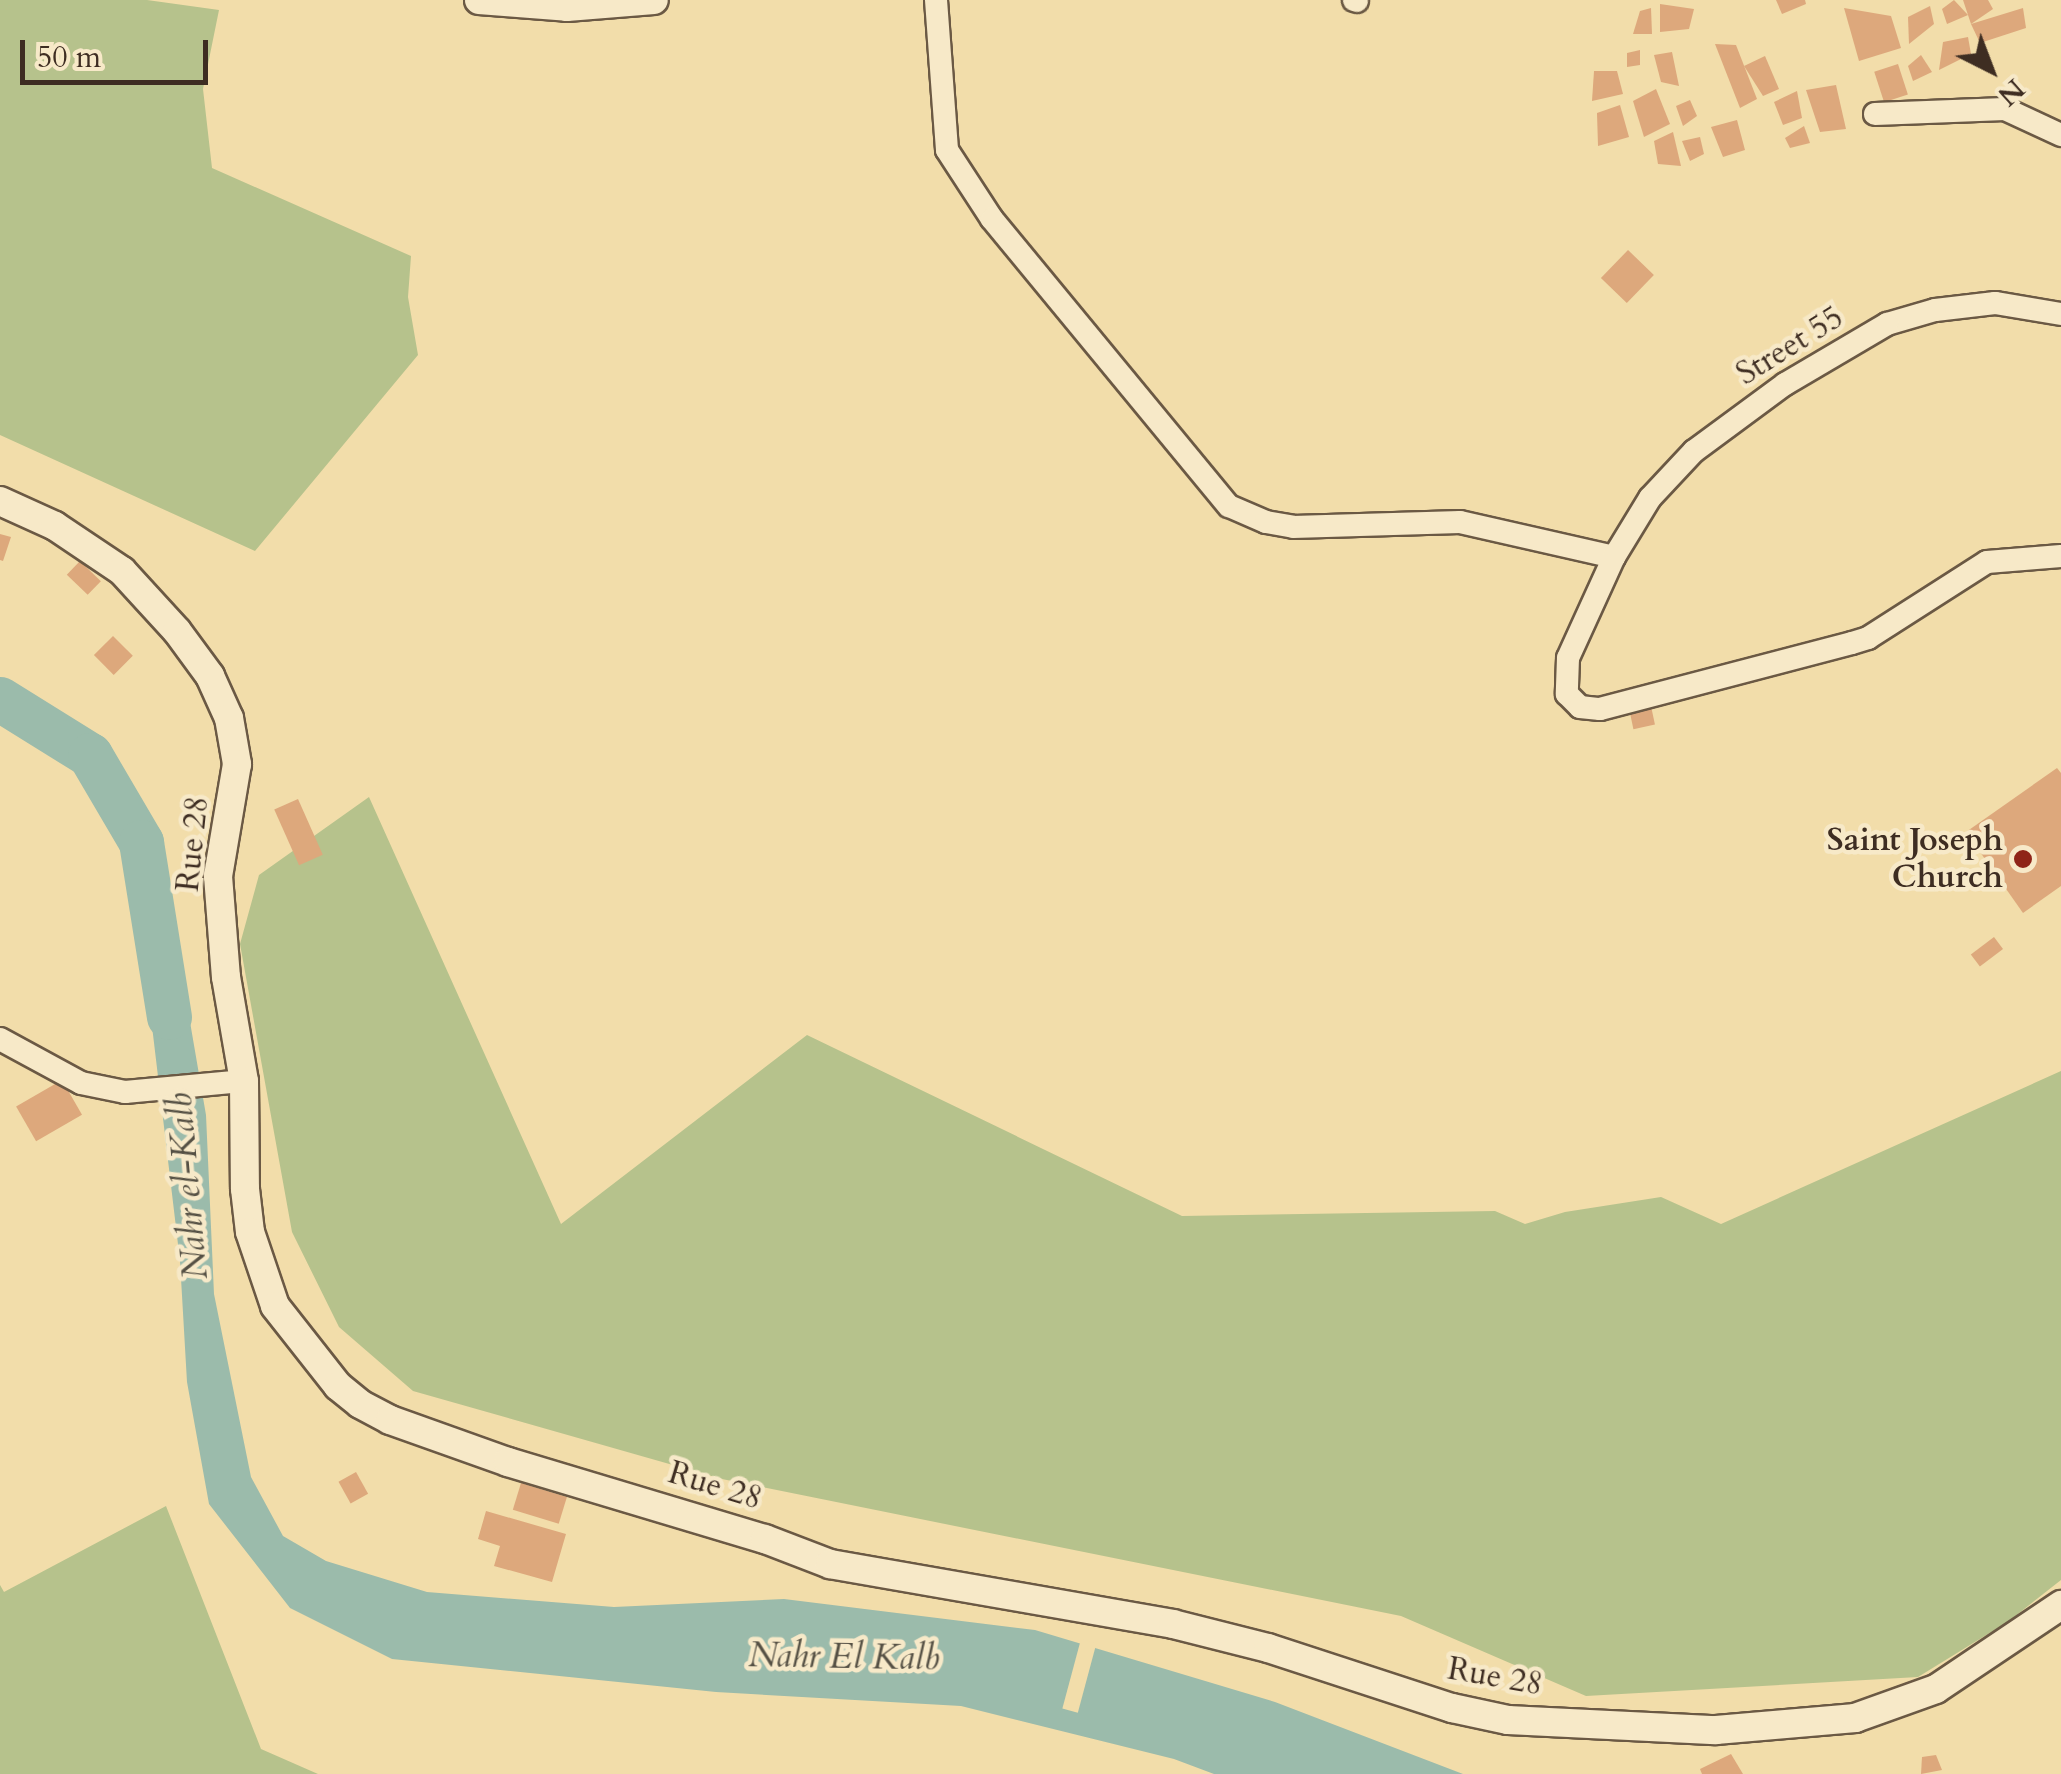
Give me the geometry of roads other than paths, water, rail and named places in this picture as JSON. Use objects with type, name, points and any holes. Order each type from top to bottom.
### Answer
[{"type":"street","points":[[479,0],[567,7],[654,0]]},
{"type":"street","points":[[936,0],[948,150],[992,220],[1230,506],[1266,522],[1292,527],[1460,522],[1614,557]]},
{"type":"street","points":[[1876,114],[2005,109],[2061,135]]},
{"type":"street","name":"Street 55","points":[[2061,314],[1994,303],[1935,310],[1888,324],[1785,384],[1694,451],[1650,498],[1614,557],[1575,639],[1564,676],[1572,701],[1590,710],[1868,638],[1987,562],[2061,556]]},
{"type":"street","name":"Rue 28","points":[[0,500],[55,526],[122,572],[177,630],[210,676],[229,718],[237,764],[218,876],[226,976],[244,1081],[245,1189],[260,1270],[275,1306],[338,1386],[390,1420],[508,1462],[766,1539],[830,1564],[1172,1624],[1268,1648],[1452,1708],[1508,1720],[1640,1730],[1787,1727],[1855,1718],[1936,1689],[2061,1604]]},
{"type":"street","points":[[0,1039],[81,1083],[144,1093],[244,1081]]},
{"type":"water","name":"Nahr El Kalb","points":[[178,952],[206,1115],[214,1294],[251,1477],[283,1536],[326,1561],[427,1592],[614,1607],[784,1599],[1035,1630],[1275,1702],[1463,1774],[1214,1774],[1174,1759],[961,1706],[716,1692],[392,1659],[290,1608],[209,1504],[187,1382],[180,1261],[144,959]]},
{"type":"waterway","name":"Nahr el-Kalb","points":[[0,699],[90,755],[141,842],[169,1017]]},
{"type":"place","name":"Saint Joseph Church","points":[[2023,859]]}]
